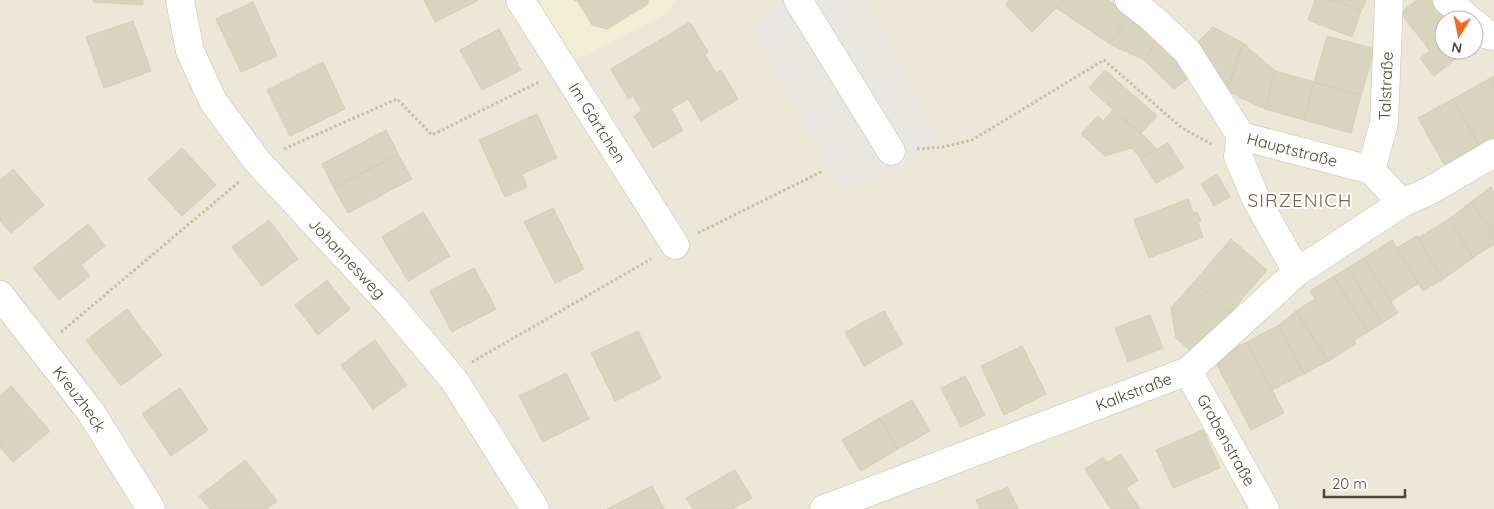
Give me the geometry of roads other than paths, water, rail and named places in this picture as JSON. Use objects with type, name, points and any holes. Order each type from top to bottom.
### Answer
[{"type":"street","name":"Johannesweg","points":[[180,0],[190,51],[213,101],[259,162],[390,304],[454,380],[536,509]]},
{"type":"street","name":"Im Gärtchen","points":[[520,0],[676,245]]},
{"type":"street","points":[[798,0],[891,151]]},
{"type":"street","name":"Hauptstraße","points":[[1128,0],[1154,9],[1187,51],[1241,136],[1371,170]]},
{"type":"street","name":"Talstraße","points":[[1371,170],[1384,123],[1389,0]]},
{"type":"street","points":[[1447,0],[1458,10]]},
{"type":"street","points":[[1241,136],[1238,156],[1256,199],[1296,272]]},
{"type":"street","points":[[1371,170],[1402,203],[1429,191],[1494,153]]},
{"type":"street","name":"Kalkstraße","points":[[824,509],[1188,371],[1296,272],[1402,203]]},
{"type":"street","name":"Kreuzheck","points":[[0,295],[90,411],[151,509]]},
{"type":"street","name":"Grabenstraße","points":[[1188,371],[1265,509]]},
{"type":"district","name":"SIRZENICH","points":[[1300,200]]}]
